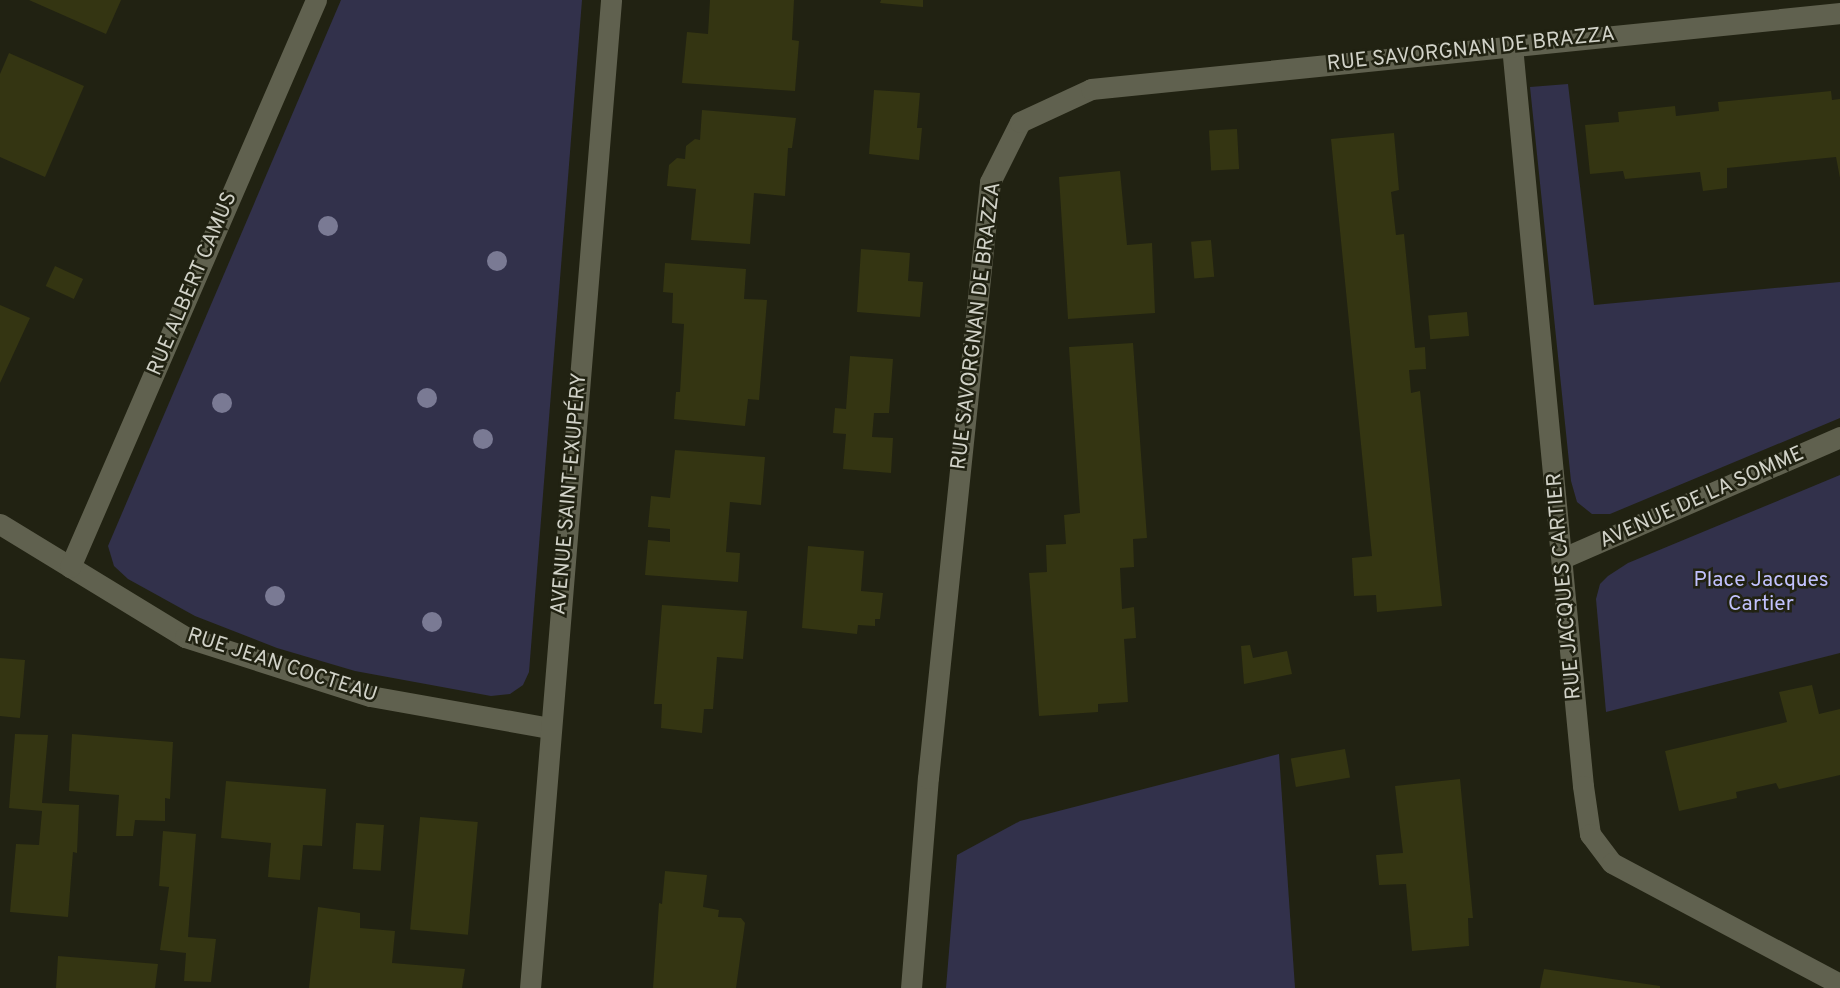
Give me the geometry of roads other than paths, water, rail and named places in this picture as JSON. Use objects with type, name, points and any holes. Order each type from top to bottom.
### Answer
[{"type":"street","name":"RUE ALBERT CAMUS","points":[[69,567],[316,0]]},
{"type":"street","name":"AVENUE SAINT-EXUPÉRY","points":[[530,988],[611,0]]},
{"type":"street","name":"RUE SAVORGNAN DE BRAZZA","points":[[911,988],[928,778],[989,182],[1020,122],[1091,89],[1840,13]]},
{"type":"street","name":"RUE JACQUES CARTIER","points":[[1512,46],[1583,786],[1590,834],[1612,863],[1840,984]]},
{"type":"street","name":"AVENUE DE LA SOMME","points":[[1563,558],[1840,437]]},
{"type":"street","name":"RUE JEAN COCTEAU","points":[[0,524],[185,637],[370,696],[550,728]]},
{"type":"park label","name":"Place Jacques Cartier","points":[[1761,593]]}]
